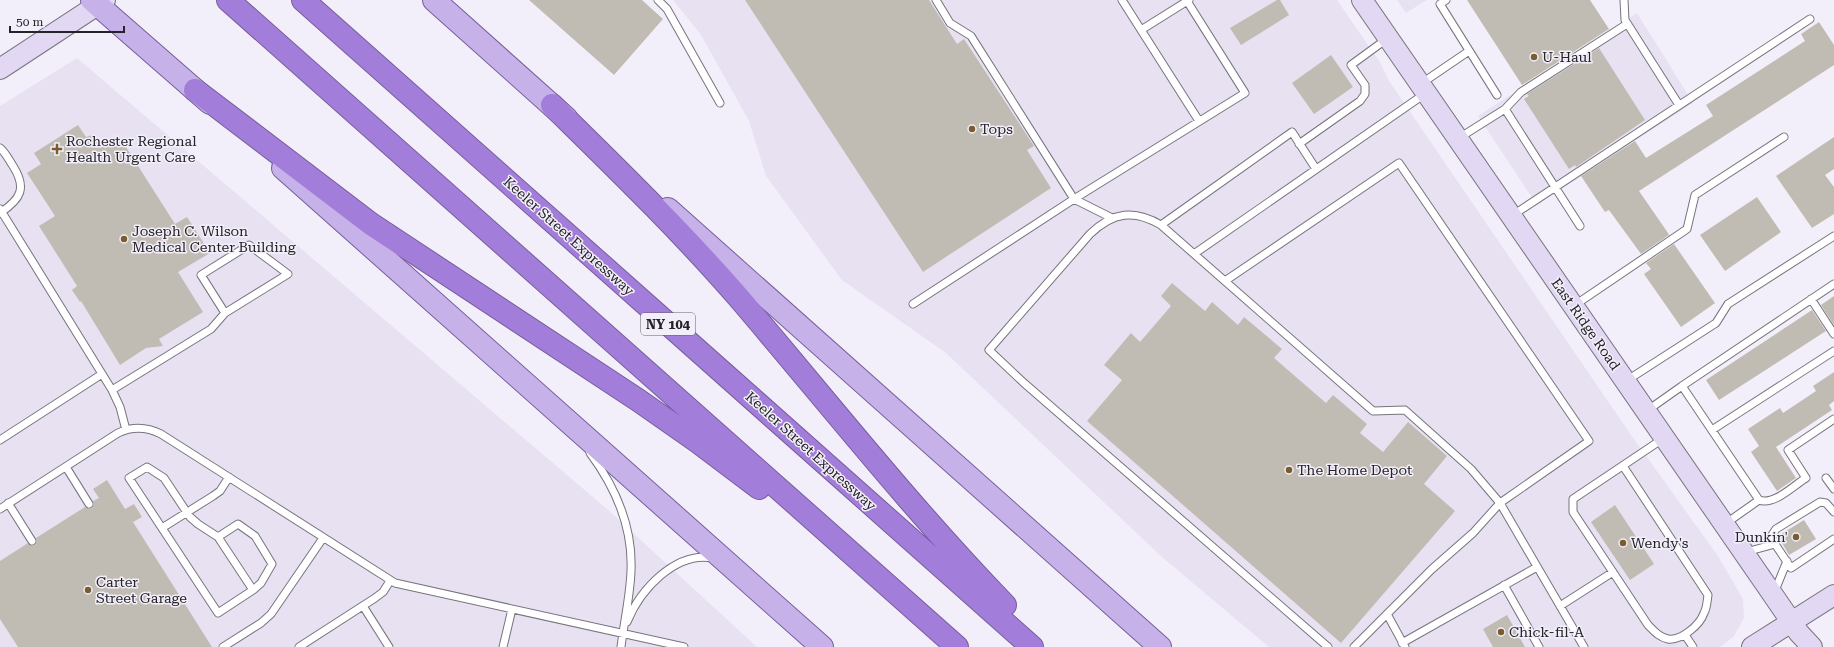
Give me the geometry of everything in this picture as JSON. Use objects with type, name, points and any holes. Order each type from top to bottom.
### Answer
[{"type":"highway","points":[[228,0],[956,647]]},
{"type":"highway","name":"Keeler Street Expressway","points":[[303,0],[1032,647]]},
{"type":"highway","points":[[195,90],[371,224],[692,437],[775,501],[956,647]]},
{"type":"highway","points":[[552,105],[652,204],[718,275],[936,531],[982,581],[1047,647]]},
{"type":"main road","points":[[434,0],[1160,647]]},
{"type":"main road","name":"East Ridge Road","points":[[1362,0],[1773,595],[1812,647]]},
{"type":"main road","points":[[0,69],[98,2],[822,647]]},
{"type":"main road","points":[[1752,647],[1834,595]]},
{"type":"lane","points":[[658,0],[667,9],[720,103]]},
{"type":"lane","points":[[936,0],[950,23],[971,36],[1074,199],[1112,218]]},
{"type":"lane","points":[[1122,0],[1199,121]]},
{"type":"lane","points":[[1446,0],[1440,4],[1497,95]]},
{"type":"lane","points":[[1624,0],[1625,20],[1627,24],[1679,105]]},
{"type":"lane","points":[[913,304],[1074,199],[1245,93],[1188,1],[1141,30]]},
{"type":"lane","points":[[1511,216],[1810,19]]},
{"type":"lane","points":[[1458,139],[1505,109],[1520,92],[1627,24]]},
{"type":"lane","points":[[1299,144],[1360,101],[1365,94],[1365,85],[1351,65],[1388,38]]},
{"type":"lane","points":[[1194,254],[1316,169],[1423,88],[1469,50]]},
{"type":"lane","points":[[1505,109],[1580,226]]},
{"type":"lane","points":[[1161,225],[1292,132],[1316,169]]},
{"type":"lane","points":[[1573,307],[1687,229],[1695,195],[1784,137]]},
{"type":"lane","points":[[0,148],[18,175],[22,186],[20,193],[14,201],[1,212],[112,390],[120,407],[126,430]]},
{"type":"lane","points":[[1225,281],[1399,163],[1589,441],[1500,503],[1473,533],[1432,569],[1354,647]]},
{"type":"lane","points":[[1328,647],[1024,383],[989,350],[1090,234],[1098,226],[1112,218],[1130,214],[1144,216],[1161,225],[1373,410],[1405,410],[1471,469],[1500,503],[1584,647]]},
{"type":"lane","points":[[1625,381],[1716,323],[1728,304],[1834,236]]},
{"type":"lane","points":[[112,390],[210,329],[225,313],[288,274],[249,245],[213,267],[201,275],[225,313]]},
{"type":"lane","points":[[1646,411],[1834,284]]},
{"type":"lane","points":[[1812,300],[1834,334]]},
{"type":"lane","points":[[1712,430],[1834,351]]},
{"type":"lane","points":[[0,440],[102,374]]},
{"type":"lane","points":[[1682,386],[1759,500]]},
{"type":"lane","points":[[558,412],[605,474],[616,494],[626,525],[630,541],[631,572],[622,647]]},
{"type":"lane","points":[[1724,524],[1759,500],[1772,500],[1806,478],[1788,450],[1834,419]]},
{"type":"lane","points":[[0,509],[115,435],[126,430],[142,428],[156,431],[390,581],[400,585],[680,647]]},
{"type":"lane","points":[[1623,466],[1708,595],[1704,613],[1695,627],[1685,635],[1669,640],[1657,635],[1648,625],[1573,512],[1573,499],[1664,438]]},
{"type":"lane","points":[[66,467],[89,504]]},
{"type":"lane","points":[[218,537],[238,524],[255,536],[272,564],[261,582],[253,590],[218,613],[129,478],[147,467],[164,478],[187,513],[198,524],[218,537],[253,590]]},
{"type":"lane","points":[[162,528],[220,491],[229,478]]},
{"type":"lane","points":[[1826,478],[1834,489]]},
{"type":"lane","points":[[1834,512],[1826,503],[1820,502],[1776,529],[1772,535],[1775,544],[1791,568],[1834,539]]},
{"type":"lane","points":[[8,504],[32,541]]},
{"type":"lane","points":[[224,647],[261,623],[271,614],[323,538]]},
{"type":"lane","points":[[1744,553],[1775,544]]},
{"type":"lane","points":[[623,634],[639,600],[664,573],[674,565],[694,557],[707,556],[719,560],[734,569]]},
{"type":"lane","points":[[1773,595],[1786,561]]},
{"type":"lane","points":[[1387,614],[1403,645],[1537,567]]},
{"type":"lane","points":[[1560,606],[1613,572]]},
{"type":"lane","points":[[299,647],[379,595],[390,581]]},
{"type":"lane","points":[[1504,586],[1539,647]]},
{"type":"lane","points":[[363,606],[389,647]]},
{"type":"lane","points":[[503,647],[512,609]]},
{"type":"lane","points":[[1685,635],[1692,647]]},
{"type":"shaded area","points":[[673,0],[1337,0],[1380,62],[1389,81],[1631,435],[1718,556],[1743,599],[1744,618],[1734,636],[1720,647],[1269,647],[1163,558],[946,353],[842,280],[766,176],[749,121],[701,35]]},
{"type":"shaded area","points":[[1397,0],[1427,0],[1406,13]]},
{"type":"shaded area","points":[[1637,13],[1693,103],[1537,205],[1478,116]]},
{"type":"shaded area","points":[[77,58],[607,509],[757,647],[0,647],[0,106]]},
{"type":"building","points":[[529,0],[642,0],[663,19],[614,75]]},
{"type":"building","points":[[745,0],[929,0],[957,44],[964,39],[1034,146],[1027,150],[1051,188],[923,272]]},
{"type":"building","points":[[1277,0],[1280,0],[1289,15],[1241,45],[1230,28]]},
{"type":"building","name":"U-Haul","points":[[1467,0],[1590,0],[1609,29],[1522,85]]},
{"type":"building","points":[[1819,22],[1834,45],[1834,65],[1639,191],[1669,235],[1641,254],[1609,210],[1605,212],[1581,176],[1635,141],[1646,158],[1713,116],[1706,105],[1805,41],[1801,34]]},
{"type":"building","points":[[1599,48],[1645,120],[1576,167],[1575,165],[1569,169],[1524,99],[1529,96],[1527,94]]},
{"type":"building","points":[[1331,55],[1353,87],[1314,114],[1292,83]]},
{"type":"building","name":"Joseph C. Wilson Medical Center Building","points":[[78,125],[86,137],[92,135],[101,147],[119,136],[175,224],[187,217],[210,253],[178,272],[203,312],[159,339],[163,346],[146,348],[120,365],[81,301],[80,302],[72,290],[77,286],[39,226],[55,216],[27,173],[41,164],[34,153]]},
{"type":"building","points":[[1834,137],[1834,169],[1825,175],[1834,187],[1834,214],[1812,228],[1776,176]]},
{"type":"building","points":[[1757,197],[1781,232],[1725,271],[1700,235]]},
{"type":"building","points":[[1674,244],[1715,303],[1681,327],[1644,274],[1651,269],[1646,263]]},
{"type":"building","name":"The Home Depot","points":[[1172,283],[1205,311],[1212,302],[1238,325],[1244,317],[1282,349],[1274,358],[1326,403],[1333,395],[1367,424],[1360,433],[1383,452],[1408,422],[1447,456],[1424,484],[1455,511],[1341,643],[1087,421],[1122,380],[1104,365],[1131,333],[1140,342],[1171,306],[1161,296]]},
{"type":"building","points":[[1834,296],[1834,325],[1821,305]]},
{"type":"building","points":[[1812,310],[1826,331],[1719,400],[1706,380]]},
{"type":"building","points":[[1834,372],[1834,401],[1829,405],[1832,410],[1776,447],[1796,478],[1777,491],[1751,452],[1759,446],[1748,429],[1780,408],[1783,413],[1816,391],[1813,386]]},
{"type":"building","name":"Carter Street Garage","points":[[107,480],[125,509],[134,504],[142,517],[133,522],[212,647],[18,647],[0,619],[0,561],[28,543],[32,546],[35,545],[37,541],[36,538],[85,507],[89,509],[92,508],[94,504],[93,501],[99,498],[93,489]]},
{"type":"building","name":"Wendy's","points":[[1615,505],[1654,564],[1630,580],[1591,522]]},
{"type":"building","name":"Dunkin'","points":[[1804,520],[1816,539],[1789,555],[1778,536]]},
{"type":"building","name":"Chick-fil-A","points":[[1507,615],[1525,647],[1493,647],[1483,629]]},
{"type":"place","name":"U-Haul","points":[[1534,57]]},
{"type":"place","name":"Tops","points":[[972,129]]},
{"type":"place","name":"Rochester Regional Health Urgent Care","points":[[57,149]]},
{"type":"place","name":"Joseph C. Wilson Medical Center Building","points":[[124,239]]},
{"type":"place","name":"The Home Depot","points":[[1289,470]]},
{"type":"place","name":"Dunkin'","points":[[1796,537]]},
{"type":"place","name":"Wendy's","points":[[1623,543]]},
{"type":"place","name":"Carter Street Garage","points":[[88,590]]},
{"type":"place","name":"Chick-fil-A","points":[[1501,632]]}]
